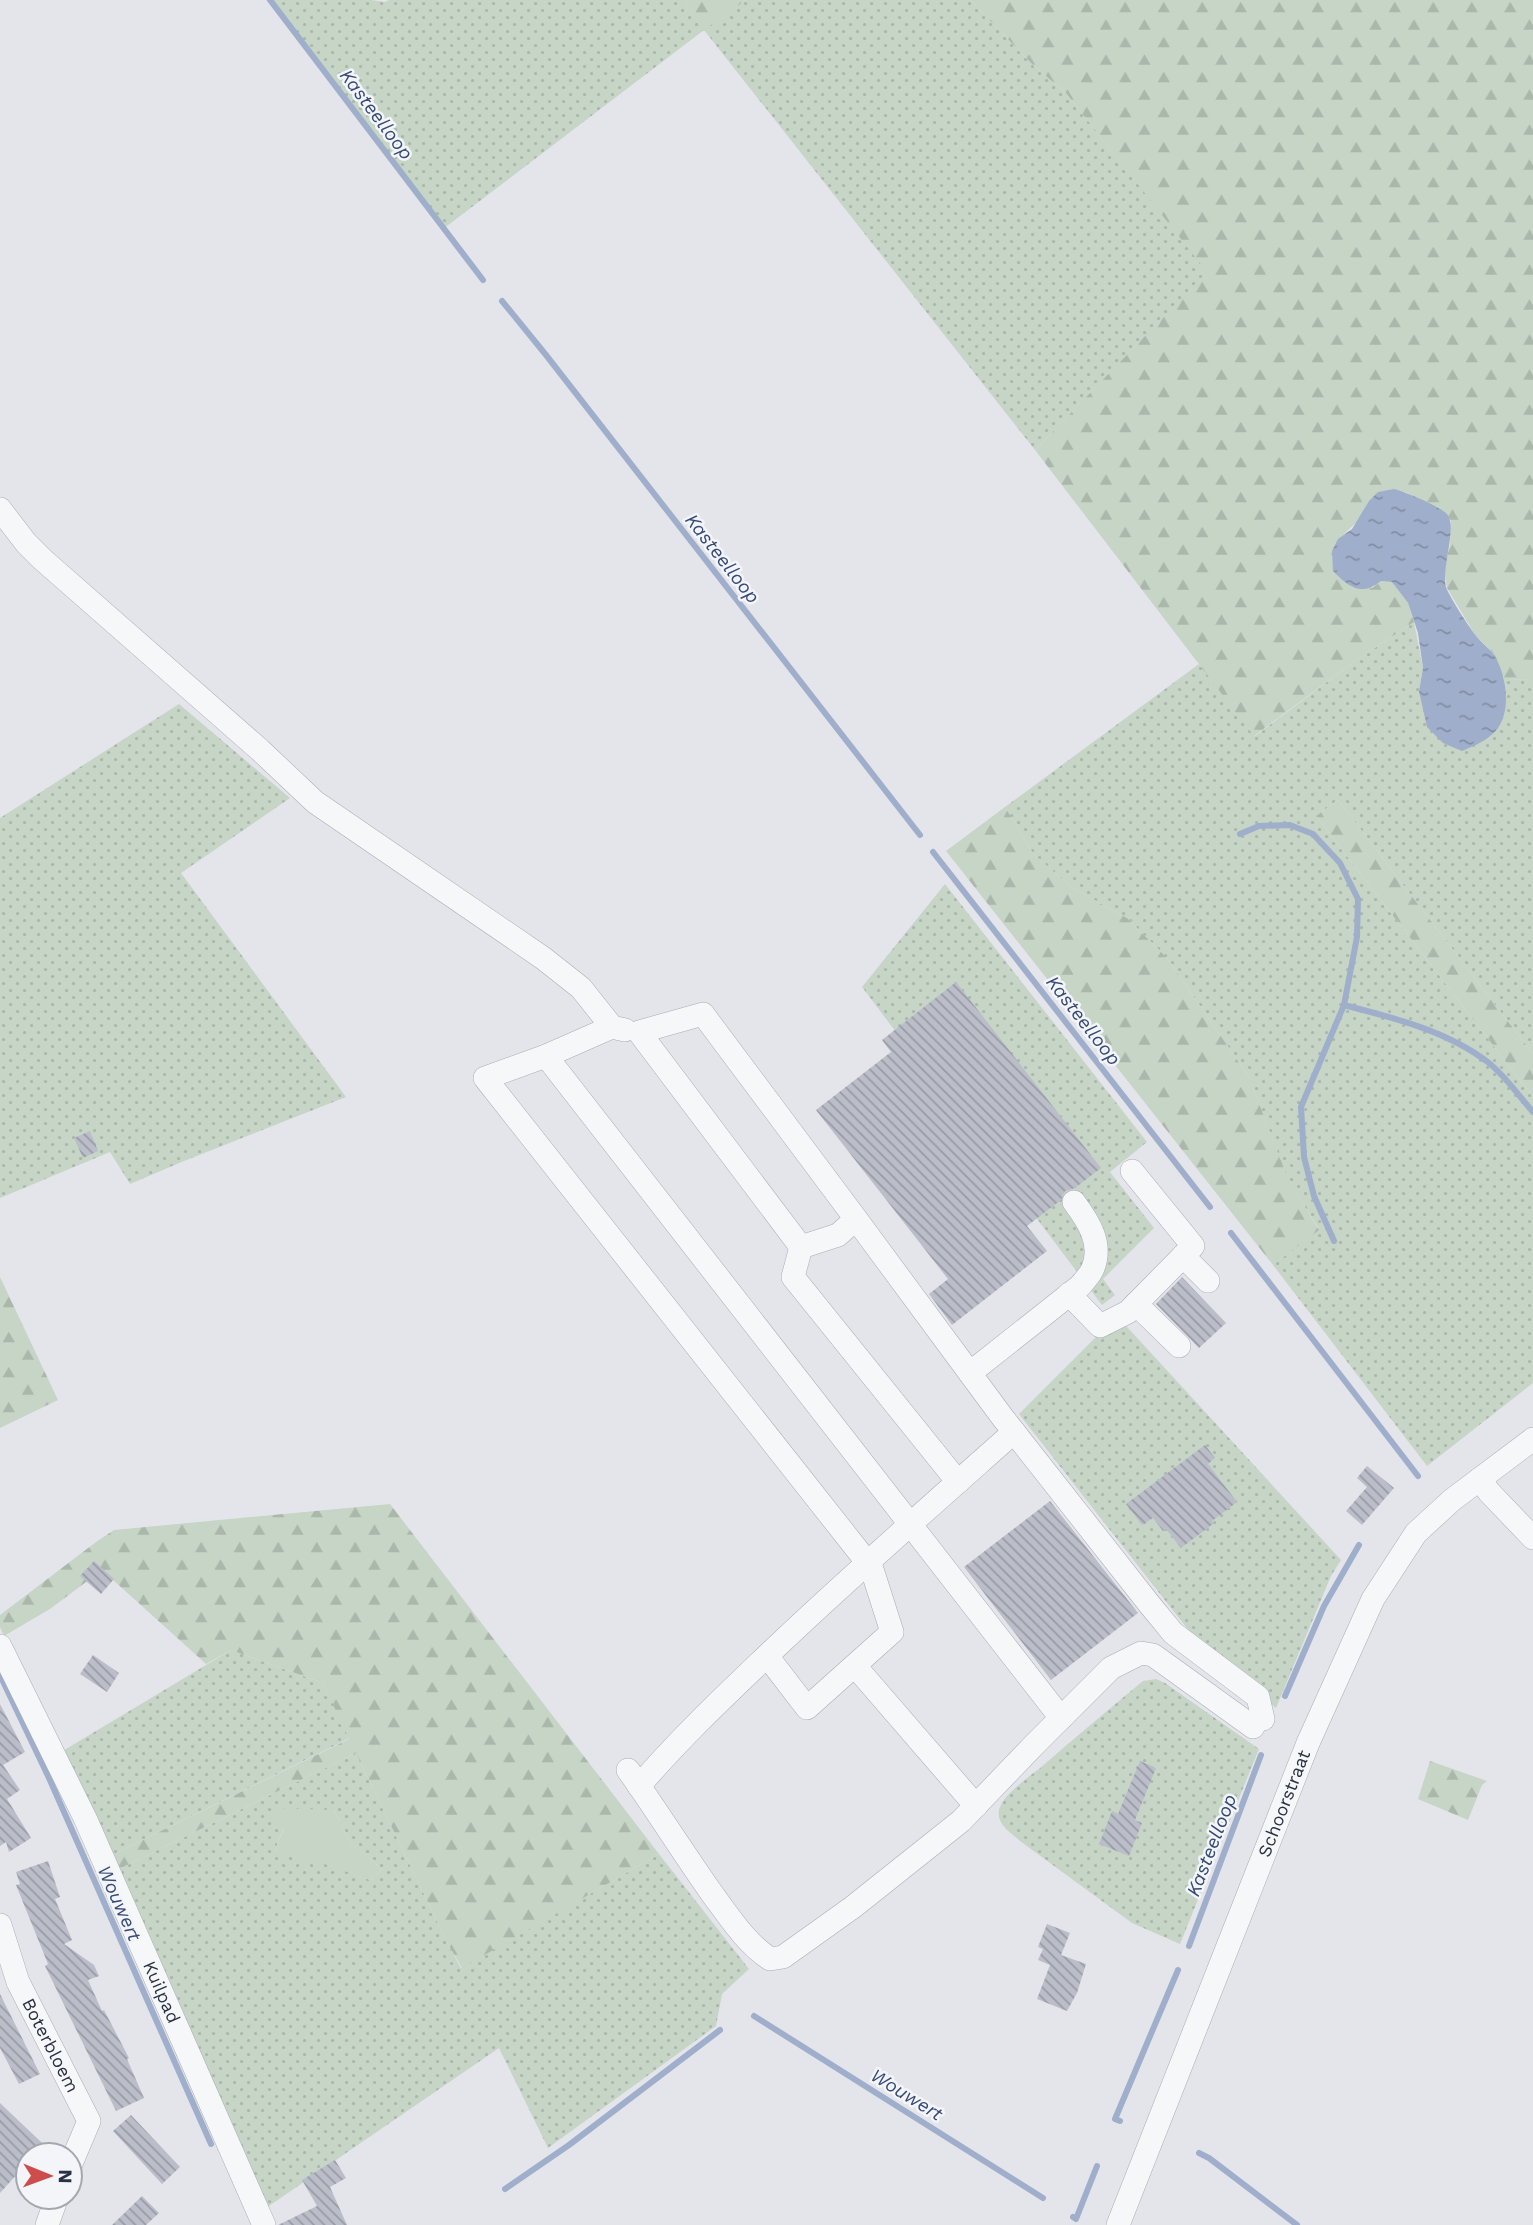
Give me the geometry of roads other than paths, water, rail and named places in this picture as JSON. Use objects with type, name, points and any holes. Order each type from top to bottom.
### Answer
[{"type":"street","points":[[0,509],[42,559],[260,750],[314,802],[543,958],[582,988],[612,1027]]},
{"type":"street","points":[[767,1656],[807,1708],[892,1632],[868,1561],[485,1078],[546,1056],[612,1027],[639,1032],[703,1014],[1014,1432],[1166,1625],[1258,1697],[1258,1723],[1153,1655],[1141,1653],[1111,1668],[961,1821],[853,1907],[783,1956],[770,1959],[756,1949],[737,1928],[634,1778],[671,1748],[767,1656],[868,1561],[1014,1432]]},
{"type":"street","points":[[639,1032],[801,1247]]},
{"type":"street","points":[[546,1056],[1061,1718]]},
{"type":"street","points":[[1069,1294],[1100,1326],[1128,1312],[1193,1246],[1132,1171]]},
{"type":"street","points":[[970,1373],[1080,1286],[1093,1269],[1096,1246],[1093,1230],[1074,1202]]},
{"type":"street","points":[[801,1247],[838,1236],[856,1219]]},
{"type":"street","points":[[801,1247],[793,1277],[958,1482]]},
{"type":"street","points":[[1183,1256],[1208,1281]]},
{"type":"street","points":[[1136,1304],[1180,1346]]},
{"type":"street","name":"Schoorstraat","points":[[1118,2225],[1308,1744],[1373,1599],[1416,1533],[1452,1500],[1533,1439]]},
{"type":"street","points":[[1480,1479],[1533,1538]]},
{"type":"street","points":[[1149,1654],[1166,1625]]},
{"type":"street","name":"Kuilpad","points":[[0,1646],[85,1818],[264,2225]]},
{"type":"street","points":[[855,1665],[976,1806]]},
{"type":"street","name":"Boterbloem","points":[[0,1925],[9,1985],[89,2121],[81,2141]]},
{"type":"water","points":[[1394,489],[1447,514],[1451,528],[1446,587],[1470,627],[1492,652],[1504,679],[1505,710],[1498,728],[1486,739],[1462,751],[1443,743],[1427,727],[1419,691],[1423,668],[1418,633],[1408,603],[1392,582],[1381,581],[1367,588],[1355,588],[1333,571],[1332,551],[1338,539],[1352,529],[1369,501],[1378,492]]},
{"type":"waterway","name":"Kasteelloop","points":[[270,0],[483,280]]},
{"type":"waterway","name":"Kasteelloop","points":[[502,301],[920,835]]},
{"type":"waterway","points":[[1240,834],[1259,826],[1290,825],[1313,834],[1340,863],[1358,899],[1357,937],[1344,1005],[1301,1107],[1304,1157],[1314,1196],[1334,1241]]},
{"type":"waterway","name":"Kasteelloop","points":[[933,852],[1210,1207]]},
{"type":"waterway","points":[[1344,1005],[1420,1027],[1456,1042],[1489,1063],[1533,1112]]},
{"type":"waterway","name":"Kasteelloop","points":[[1231,1233],[1418,1476]]},
{"type":"waterway","name":"Kasteelloop","points":[[1285,1696],[1324,1606],[1359,1545]]},
{"type":"waterway","name":"Wouwert","points":[[0,1675],[49,1778],[211,2144]]},
{"type":"waterway","name":"Kasteelloop","points":[[1189,1946],[1261,1755]]},
{"type":"waterway","name":"Kasteelloop","points":[[1120,2121],[1115,2119],[1178,1970]]},
{"type":"waterway","name":"Wouwert","points":[[754,2016],[1043,2198]]},
{"type":"waterway","name":"Wouwert","points":[[505,2189],[569,2145],[720,2030]]},
{"type":"waterway","name":"Kasteelloop","points":[[1199,2153],[1297,2225]]},
{"type":"waterway","name":"Wouwert","points":[[1073,2217],[1076,2219],[1097,2166]]}]
